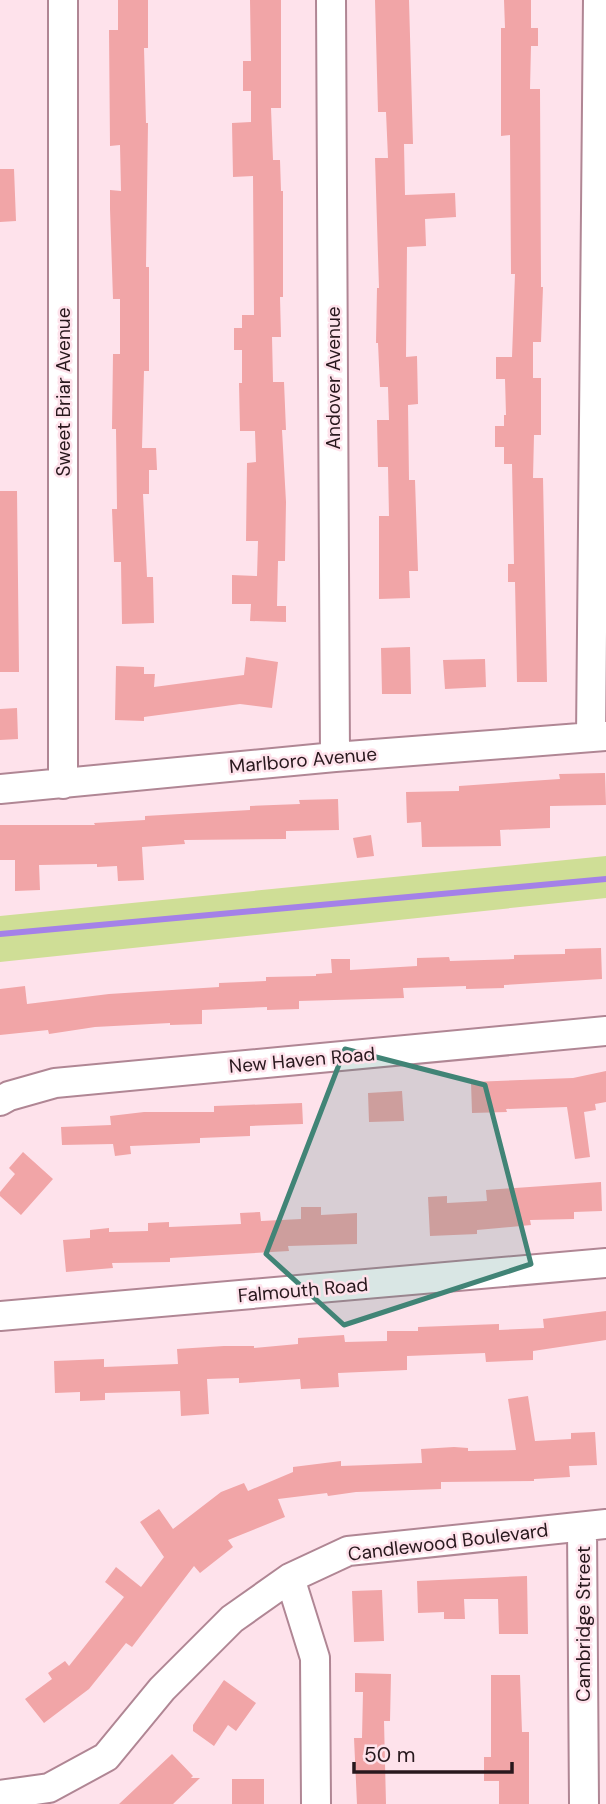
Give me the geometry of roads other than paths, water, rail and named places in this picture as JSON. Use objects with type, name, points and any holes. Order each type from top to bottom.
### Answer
[{"type":"street","name":"Sweet Briar Avenue","points":[[63,0],[63,784]]},
{"type":"street","name":"Andover Avenue","points":[[331,0],[335,757]]},
{"type":"street","points":[[598,0],[598,736]]},
{"type":"street","name":"Marlboro Avenue","points":[[0,789],[335,757],[598,736]]},
{"type":"street","name":"New Haven Road","points":[[0,1101],[55,1083],[606,1031]]},
{"type":"street","name":"Falmouth Road","points":[[0,1316],[606,1263]]},
{"type":"street","name":"Candlewood Boulevard","points":[[0,1795],[49,1788],[106,1756],[162,1689],[232,1619],[290,1578],[348,1551],[594,1526]]},
{"type":"street","name":"Cambridge Street","points":[[584,1804],[594,1526]]},
{"type":"street","points":[[290,1578],[315,1658],[316,1804]]},
{"type":"waterway","points":[[0,934],[606,879]]}]
